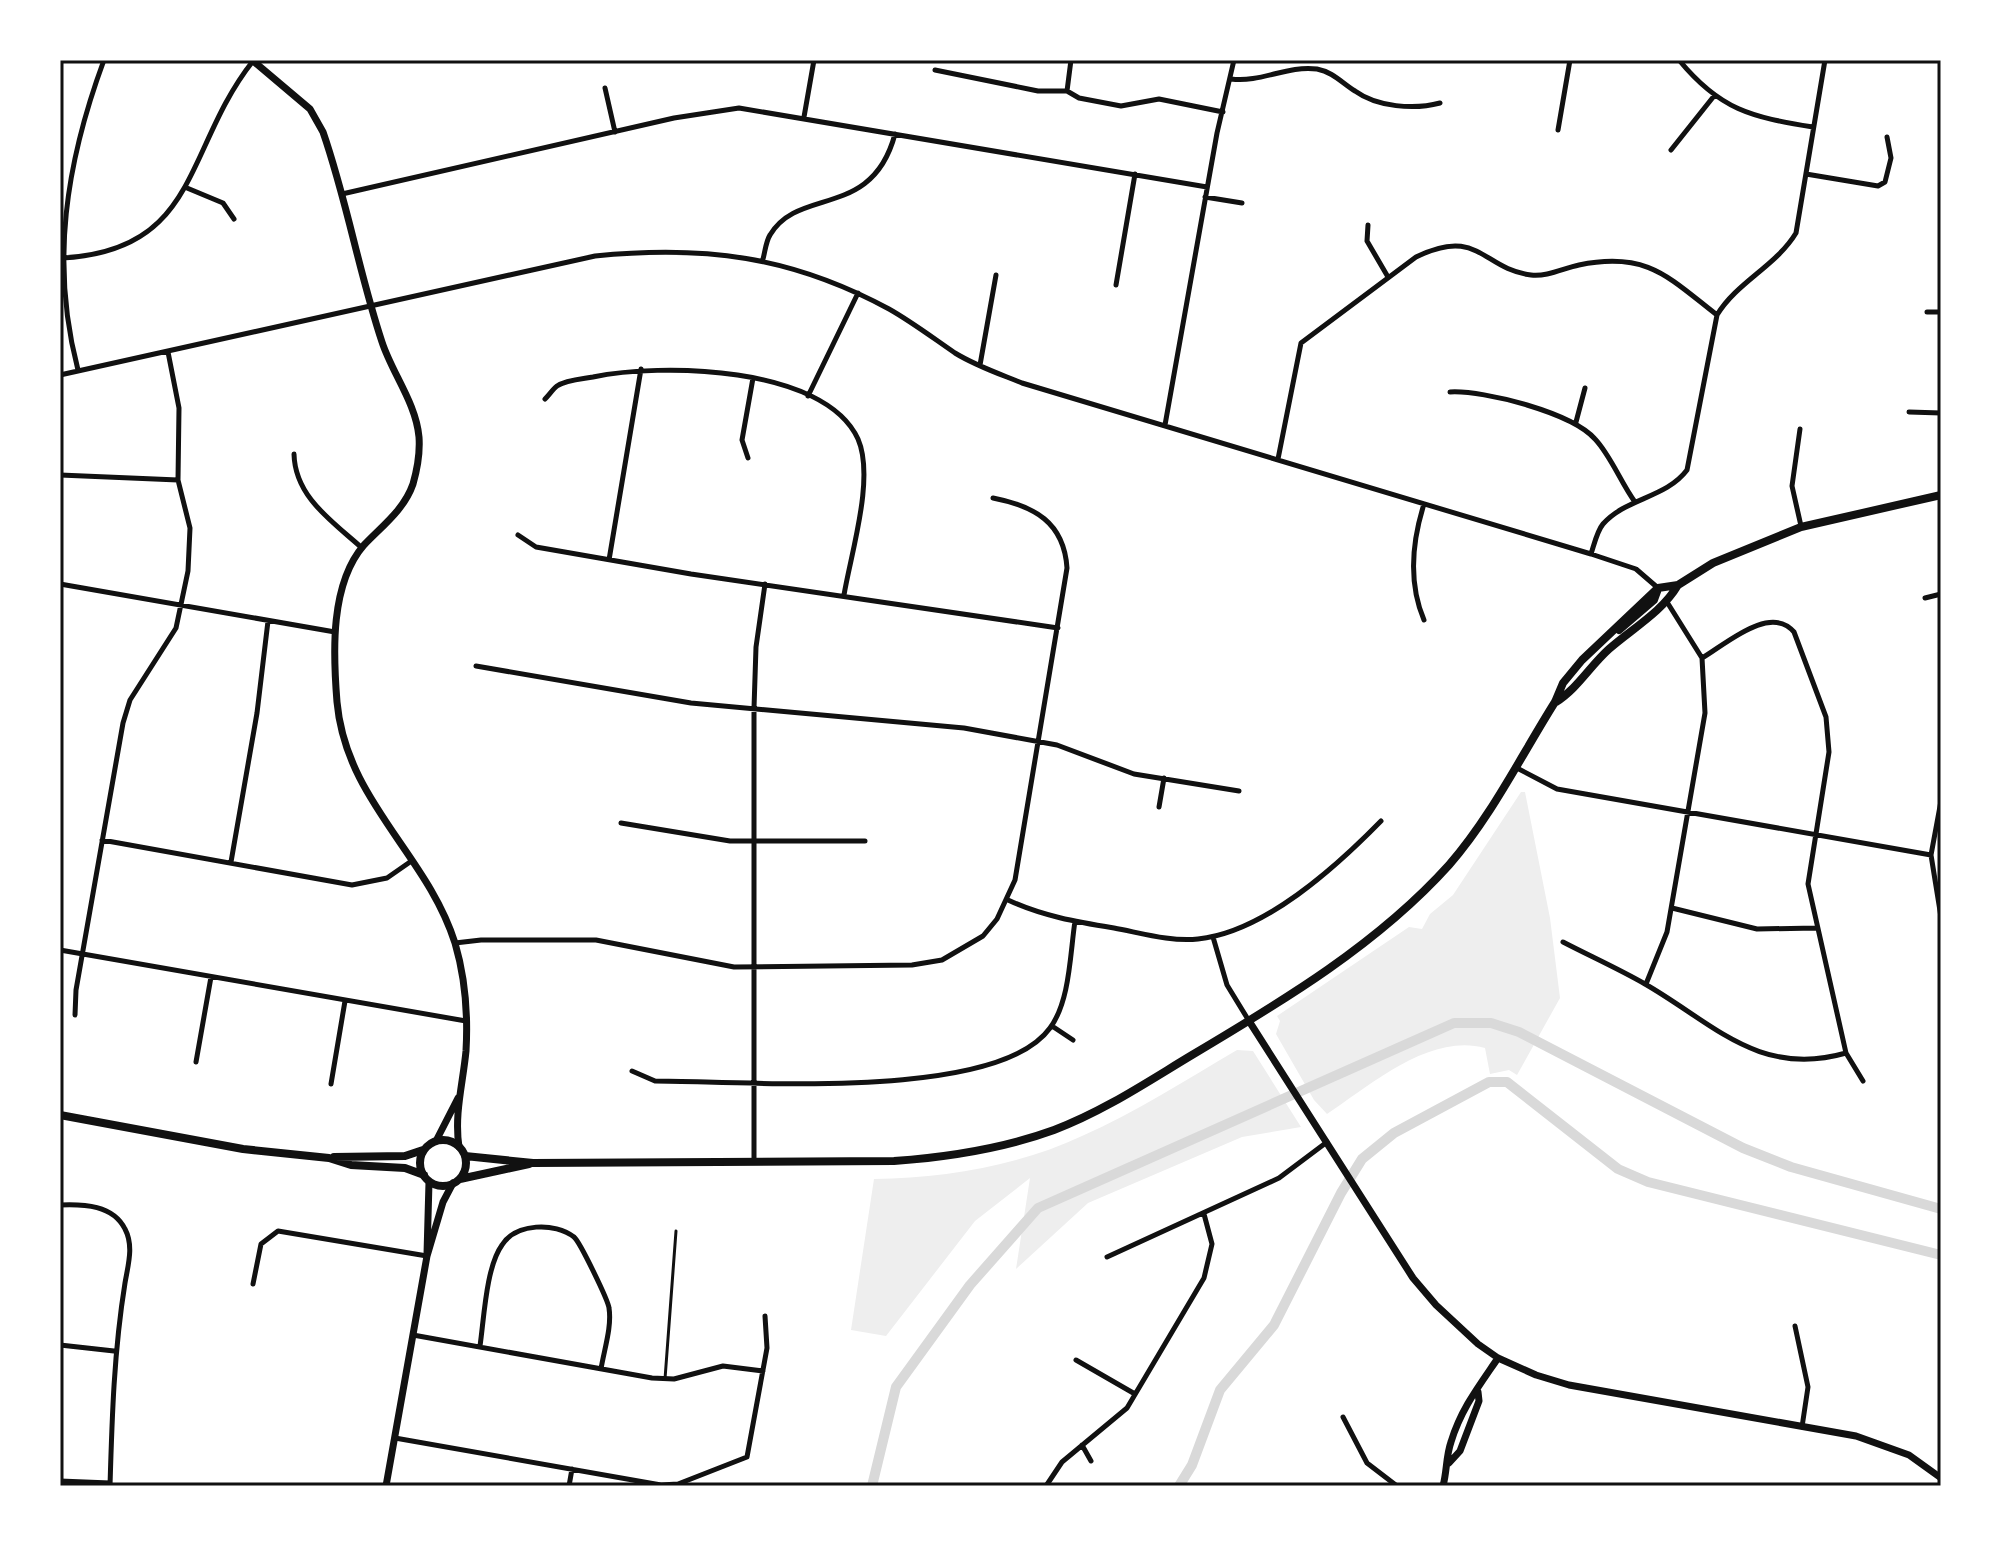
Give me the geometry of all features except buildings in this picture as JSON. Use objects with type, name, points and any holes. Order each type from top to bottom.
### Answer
[{"type":"main road","points":[[465,1156],[533,1163],[935,1158],[1031,1137],[1110,1104],[1249,1021],[1345,956],[1419,897],[1469,840],[1555,702],[1563,683],[1582,660],[1658,588],[1678,585],[1713,563],[1801,527],[1941,495]]},
{"type":"main road","points":[[1555,702],[1567,695],[1610,648],[1667,602],[1678,585]]},
{"type":"main road","points":[[1567,695],[1607,641],[1651,603],[1658,588]]},
{"type":"main road","points":[[60,1115],[243,1149],[329,1158],[351,1165],[405,1168],[439,1186],[533,1163]]},
{"type":"main road","points":[[329,1158],[349,1155],[405,1156],[424,1150],[436,1141],[448,1141],[459,1147],[465,1156],[465,1166],[456,1181]]},
{"type":"main road","points":[[424,1150],[420,1165],[427,1179]]},
{"type":"street","points":[[78,370],[65,309],[62,258],[68,184],[104,60]]},
{"type":"street","points":[[62,258],[93,257],[126,247],[163,220],[187,188],[214,122],[232,88],[253,60],[310,109],[323,132],[371,307],[390,364],[413,411],[419,436],[417,463],[407,496],[362,548],[347,573],[336,632],[337,705],[349,758],[362,789],[430,890],[455,943],[466,1021],[459,1096],[459,1147]]},
{"type":"street","points":[[804,117],[814,60]]},
{"type":"street","points":[[1067,91],[1071,60]]},
{"type":"street","points":[[1165,425],[1205,197],[1234,60]]},
{"type":"street","points":[[1558,130],[1570,60]]},
{"type":"street","points":[[1679,60],[1714,96],[1748,114],[1813,127]]},
{"type":"street","points":[[1591,554],[1601,525],[1635,502],[1676,485],[1687,470],[1717,315],[1729,295],[1788,246],[1796,233],[1825,60]]},
{"type":"street","points":[[1231,79],[1263,79],[1300,68],[1321,70],[1371,100],[1420,108],[1440,103]]},
{"type":"street","points":[[935,70],[1038,91],[1067,91],[1079,98],[1121,106],[1159,99],[1223,112]]},
{"type":"street","points":[[605,88],[615,132]]},
{"type":"street","points":[[1671,150],[1714,96]]},
{"type":"street","points":[[341,194],[719,110],[762,110],[1207,187]]},
{"type":"street","points":[[763,259],[770,235],[786,218],[852,192],[876,176],[889,155],[895,133]]},
{"type":"street","points":[[1806,174],[1878,186],[1885,182],[1891,158],[1887,137]]},
{"type":"street","points":[[1116,285],[1135,174]]},
{"type":"street","points":[[187,188],[223,203],[234,219]]},
{"type":"street","points":[[1205,197],[1242,203]]},
{"type":"street","points":[[1368,225],[1367,241],[1388,277]]},
{"type":"street","points":[[1278,459],[1301,343],[1388,277],[1435,248],[1457,246],[1479,251],[1527,275],[1607,261],[1629,262],[1659,270],[1682,284],[1717,315]]},
{"type":"street","points":[[60,375],[595,256],[697,251],[763,259],[858,293],[980,365],[1022,383],[1636,569],[1658,588],[1702,658],[1705,713],[1672,908],[1659,959],[1646,984]]},
{"type":"street","points":[[980,365],[996,275]]},
{"type":"street","points":[[808,396],[858,293]]},
{"type":"street","points":[[1927,312],[1941,312]]},
{"type":"street","points":[[75,1015],[102,840],[130,700],[169,643],[182,606],[190,539],[178,480],[179,408],[168,352]]},
{"type":"street","points":[[545,399],[559,384],[641,369],[696,368],[753,378],[808,396],[845,420],[863,453],[862,489],[844,595]]},
{"type":"street","points":[[609,560],[641,369]]},
{"type":"street","points":[[748,458],[742,440],[753,378]]},
{"type":"street","points":[[1576,422],[1585,388]]},
{"type":"street","points":[[1450,392],[1471,391],[1576,422],[1597,440],[1635,502]]},
{"type":"street","points":[[1909,412],[1941,413]]},
{"type":"street","points":[[1800,429],[1792,486],[1801,527]]},
{"type":"street","points":[[294,454],[297,477],[306,493],[362,548]]},
{"type":"street","points":[[60,475],[178,480]]},
{"type":"street","points":[[455,943],[481,940],[596,940],[713,965],[912,965],[942,960],[983,936],[1008,900],[1015,880],[1067,568],[1066,550],[1060,535],[1038,511],[993,498]]},
{"type":"street","points":[[1424,504],[1415,533],[1414,555],[1415,599],[1424,620]]},
{"type":"street","points":[[518,535],[536,547],[609,560],[1058,628]]},
{"type":"street","points":[[60,584],[336,632]]},
{"type":"street","points":[[754,1161],[754,708],[756,647],[765,584]]},
{"type":"street","points":[[1925,598],[1941,594]]},
{"type":"street","points":[[231,862],[257,713],[268,621]]},
{"type":"street","points":[[1702,658],[1768,621],[1783,622],[1794,632],[1829,730],[1829,752],[1808,884],[1846,1053],[1863,1081]]},
{"type":"street","points":[[476,666],[657,699],[930,724],[1039,741],[1074,750],[1116,769],[1239,791]]},
{"type":"street","points":[[1514,767],[1557,789],[1931,855]]},
{"type":"street","points":[[1159,807],[1164,778]]},
{"type":"street","points":[[1941,801],[1931,855],[1941,917]]},
{"type":"street","points":[[1008,900],[1031,911],[1174,939],[1213,937],[1238,929],[1307,886],[1344,859],[1381,821]]},
{"type":"street","points":[[621,823],[713,839],[755,842],[865,841]]},
{"type":"street","points":[[102,840],[352,885],[387,878],[410,862]]},
{"type":"street","points":[[1672,908],[1757,929],[1816,928]]},
{"type":"street","points":[[632,1071],[655,1081],[898,1081],[967,1071],[1015,1058],[1052,1026],[1063,994],[1075,921]]},
{"type":"street","points":[[1213,937],[1227,985],[1413,1278],[1436,1305],[1498,1358],[1569,1385],[1802,1427],[1888,1446],[1909,1455],[1941,1478]]},
{"type":"street","points":[[1563,942],[1646,984],[1749,1050],[1790,1059],[1846,1053]]},
{"type":"street","points":[[60,950],[466,1021]]},
{"type":"street","points":[[196,1062],[211,977]]},
{"type":"street","points":[[331,1084],[345,1001]]},
{"type":"street","points":[[1052,1026],[1073,1040]]},
{"type":"street","points":[[436,1141],[459,1096]]},
{"type":"street","points":[[1107,1257],[1279,1178],[1327,1142]]},
{"type":"street","points":[[427,1179],[427,1256]]},
{"type":"street","points":[[386,1486],[427,1256],[443,1202],[456,1181]]},
{"type":"street","points":[[60,1205],[85,1205],[108,1211],[118,1218],[130,1241],[114,1351],[110,1484],[60,1481]]},
{"type":"street","points":[[1046,1486],[1062,1462],[1117,1419],[1204,1278],[1212,1244],[1204,1214]]},
{"type":"street","points":[[480,1346],[494,1265],[502,1244],[529,1228],[555,1229],[580,1243],[606,1297],[609,1321],[601,1369]]},
{"type":"street","points":[[253,1284],[261,1244],[278,1231],[427,1256]]},
{"type":"street","points":[[395,1438],[670,1485],[747,1457],[767,1348],[765,1316]]},
{"type":"street","points":[[1795,1326],[1808,1387],[1802,1427]]},
{"type":"street","points":[[413,1335],[665,1379],[723,1366],[763,1371]]},
{"type":"street","points":[[60,1345],[114,1351]]},
{"type":"street","points":[[1443,1486],[1455,1428],[1467,1401],[1478,1392],[1498,1358]]},
{"type":"street","points":[[1076,1360],[1135,1394]]},
{"type":"street","points":[[1343,1417],[1367,1463],[1397,1486]]},
{"type":"street","points":[[1082,1445],[1091,1461]]},
{"type":"street","points":[[569,1486],[572,1469]]},
{"type":"lane","points":[[665,1379],[670,1276],[676,1231]]},
{"type":"shaded area","points":[[1521,792],[1525,792],[1550,918],[1560,998],[1517,1075],[1509,1070],[1490,1074],[1485,1048],[1464,1045],[1443,1048],[1402,1064],[1327,1114],[1314,1100],[1276,1034],[1280,1021],[1277,1016],[1409,927],[1422,929],[1430,914],[1453,895]]},
{"type":"shaded area","points":[[1237,1050],[1253,1051],[1301,1127],[1242,1137],[1088,1203],[1016,1269],[1030,1178],[975,1221],[886,1336],[851,1330],[874,1179],[954,1173],[1007,1163],[1058,1146],[1122,1117]]},
{"type":"waterway","points":[[872,1486],[896,1387],[970,1285],[1038,1208],[1454,1023],[1491,1023],[1519,1032],[1743,1148],[1791,1167],[1941,1209]]},
{"type":"waterway","points":[[1179,1486],[1192,1465],[1220,1390],[1274,1325],[1341,1193],[1362,1159],[1394,1133],[1489,1082],[1507,1082],[1618,1169],[1648,1182],[1941,1255]]}]
